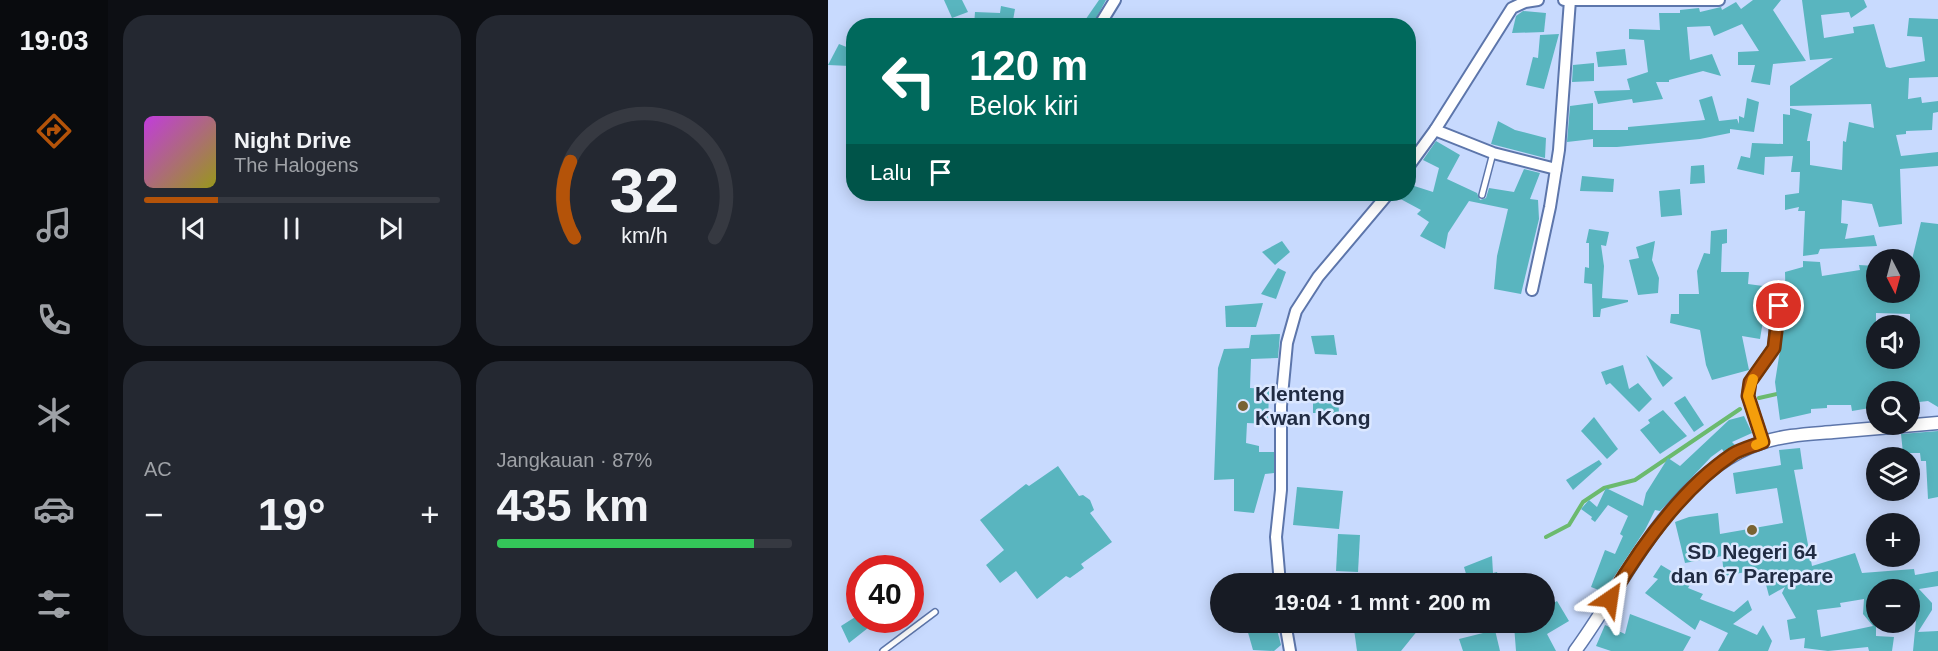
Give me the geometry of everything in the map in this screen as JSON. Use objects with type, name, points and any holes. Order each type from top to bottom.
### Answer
[{"type":"street","points":[[1105,18],[1115,0]]},
{"type":"street","points":[[1416,156],[1512,8],[1525,2],[1539,0]]},
{"type":"street","points":[[1564,0],[1719,0]]},
{"type":"street","points":[[1532,290],[1556,169],[1570,0]]},
{"type":"street","points":[[1435,130],[1493,153],[1556,169]]},
{"type":"street","points":[[1279,573],[1276,537],[1281,490],[1281,406],[1290,333],[1296,311],[1305,294],[1382,201]]},
{"type":"street","points":[[1763,442],[1748,396],[1750,382],[1774,348],[1779,287]]},
{"type":"street","points":[[1575,651],[1649,540],[1691,489],[1734,454],[1763,442],[1802,435],[1938,423]]},
{"type":"street","points":[[1287,633],[1290,651]]},
{"type":"lane","points":[[1482,195],[1493,153]]},
{"type":"lane","points":[[883,651],[935,612]]},
{"type":"building","points":[[944,0],[962,0],[968,12],[952,18]]},
{"type":"building","points":[[1099,0],[1106,0],[1096,18],[1087,18]]},
{"type":"building","points":[[1753,0],[1781,0],[1773,10],[1806,61],[1773,64],[1770,85],[1751,82],[1755,65],[1738,65],[1738,52],[1759,51],[1742,24],[1714,36],[1710,26],[1687,27],[1690,60],[1712,54],[1721,76],[1703,71],[1669,80],[1669,82],[1656,82],[1663,99],[1633,103],[1632,99],[1598,104],[1594,91],[1630,90],[1627,79],[1648,72],[1644,40],[1629,39],[1629,29],[1660,30],[1659,13],[1680,13],[1680,10],[1699,8],[1700,12],[1721,7],[1722,10],[1736,2],[1741,9]]},
{"type":"building","points":[[1802,0],[1864,0],[1867,7],[1851,18],[1849,12],[1821,15],[1824,38],[1854,33],[1853,27],[1874,24],[1886,67],[1890,68],[1925,61],[1922,37],[1907,36],[1909,18],[1938,19],[1938,77],[1909,78],[1908,99],[1921,97],[1922,103],[1938,101],[1938,112],[1933,113],[1932,130],[1906,131],[1906,134],[1896,135],[1901,156],[1938,152],[1938,166],[1900,169],[1902,224],[1879,227],[1872,204],[1842,200],[1841,223],[1848,224],[1845,239],[1874,235],[1877,246],[1820,249],[1818,254],[1803,256],[1805,211],[1798,211],[1799,207],[1785,210],[1785,195],[1799,193],[1800,172],[1791,172],[1793,156],[1765,157],[1764,175],[1737,169],[1741,156],[1750,158],[1752,143],[1783,144],[1783,114],[1790,115],[1790,108],[1812,114],[1807,141],[1810,141],[1810,165],[1842,170],[1843,141],[1846,142],[1849,122],[1874,128],[1871,104],[1790,106],[1790,86],[1833,58],[1810,60]]},
{"type":"building","points":[[1001,6],[1015,9],[1013,18],[975,18],[975,12],[1000,13]]},
{"type":"building","points":[[1523,11],[1546,13],[1544,32],[1512,33],[1516,16]]},
{"type":"building","points":[[1559,34],[1544,89],[1526,85],[1533,57],[1538,58],[1540,35]]},
{"type":"building","points":[[839,44],[846,47],[846,66],[828,65]]},
{"type":"building","points":[[1625,49],[1627,65],[1598,67],[1596,52]]},
{"type":"building","points":[[1594,63],[1594,81],[1572,82],[1573,65]]},
{"type":"building","points":[[1712,96],[1719,121],[1737,119],[1739,124],[1739,116],[1744,118],[1747,98],[1759,102],[1754,132],[1730,129],[1730,133],[1700,139],[1617,147],[1593,147],[1593,139],[1567,142],[1570,106],[1593,103],[1593,130],[1628,130],[1628,127],[1705,120],[1699,100]]},
{"type":"building","points":[[1498,121],[1515,130],[1546,138],[1545,158],[1491,144]]},
{"type":"building","points":[[1436,141],[1460,155],[1447,179],[1477,193],[1480,200],[1486,198],[1489,188],[1514,192],[1524,169],[1540,173],[1530,199],[1538,200],[1539,219],[1521,294],[1494,289],[1497,256],[1508,209],[1469,201],[1448,233],[1445,249],[1420,236],[1429,222],[1417,214],[1421,210],[1404,201],[1416,201],[1416,187],[1433,192],[1439,168],[1423,160]]},
{"type":"building","points":[[1704,165],[1705,183],[1690,184],[1691,166]]},
{"type":"building","points":[[1582,176],[1614,179],[1613,192],[1580,191]]},
{"type":"building","points":[[1680,189],[1682,215],[1661,217],[1659,191]]},
{"type":"building","points":[[1921,222],[1938,224],[1938,407],[1928,401],[1920,402],[1920,381],[1866,381],[1866,409],[1852,411],[1851,405],[1827,405],[1827,408],[1811,409],[1811,413],[1780,420],[1775,382],[1786,312],[1785,272],[1803,267],[1803,261],[1820,262],[1822,276],[1860,270],[1859,265],[1866,265],[1866,303],[1920,303],[1920,249],[1915,249]]},
{"type":"building","points":[[1589,229],[1609,232],[1606,246],[1601,245],[1604,266],[1602,298],[1628,300],[1628,302],[1601,309],[1600,317],[1593,317],[1592,284],[1584,283],[1585,267],[1589,268],[1589,243],[1586,243]]},
{"type":"building","points":[[1727,229],[1727,243],[1722,244],[1721,272],[1749,272],[1748,284],[1763,286],[1763,321],[1760,339],[1742,336],[1749,370],[1712,380],[1706,365],[1700,330],[1670,323],[1671,314],[1679,314],[1679,294],[1699,294],[1697,271],[1704,253],[1710,254],[1711,231]]},
{"type":"building","points":[[1282,241],[1290,252],[1275,265],[1262,252]]},
{"type":"building","points":[[1655,241],[1652,260],[1659,278],[1658,293],[1638,295],[1629,260],[1639,258],[1636,247]]},
{"type":"building","points":[[1278,268],[1286,272],[1276,299],[1261,294]]},
{"type":"building","points":[[1263,303],[1256,327],[1226,327],[1225,306]]},
{"type":"building","points":[[1280,334],[1278,358],[1251,359],[1250,388],[1269,389],[1268,424],[1247,423],[1246,443],[1259,446],[1259,452],[1274,452],[1274,473],[1265,474],[1254,513],[1234,511],[1234,479],[1214,480],[1218,368],[1224,349],[1249,348],[1251,335]]},
{"type":"building","points":[[1334,335],[1337,355],[1315,354],[1311,336]]},
{"type":"building","points":[[1646,355],[1673,378],[1663,387],[1658,379]]},
{"type":"building","points":[[1623,365],[1629,389],[1638,383],[1652,399],[1639,412],[1610,383],[1606,385],[1601,372]]},
{"type":"building","points":[[1313,395],[1338,395],[1339,413],[1313,413]]},
{"type":"building","points":[[1685,396],[1704,425],[1694,432],[1674,403]]},
{"type":"building","points":[[1663,410],[1687,436],[1660,454],[1640,430],[1650,423],[1648,420]]},
{"type":"building","points":[[1744,416],[1752,433],[1732,442],[1735,445],[1731,448],[1724,452],[1722,449],[1711,457],[1660,511],[1655,510],[1645,530],[1604,592],[1591,587],[1605,550],[1615,554],[1628,516],[1608,505],[1595,522],[1581,509],[1589,500],[1597,507],[1606,488],[1643,506],[1646,493],[1668,458],[1680,466],[1729,420]]},
{"type":"building","points":[[1594,417],[1618,449],[1607,459],[1581,431]]},
{"type":"building","points":[[1938,431],[1938,497],[1928,499],[1926,461],[1921,461],[1920,447],[1902,447],[1901,435],[1920,435],[1920,432]]},
{"type":"building","points":[[1800,448],[1803,469],[1794,470],[1812,566],[1855,553],[1862,573],[1914,569],[1915,575],[1938,571],[1938,586],[1920,589],[1920,579],[1866,579],[1866,618],[1863,614],[1864,599],[1840,603],[1841,607],[1817,610],[1821,637],[1866,627],[1866,633],[1894,637],[1892,651],[1869,651],[1868,647],[1828,651],[1804,648],[1805,638],[1790,640],[1787,620],[1796,618],[1782,593],[1785,587],[1769,596],[1762,569],[1724,576],[1722,556],[1685,563],[1675,522],[1689,517],[1718,513],[1720,534],[1783,523],[1777,488],[1736,494],[1733,473],[1781,465],[1779,450]]},
{"type":"building","points":[[1599,460],[1602,464],[1573,490],[1566,480]]},
{"type":"building","points":[[1058,466],[1079,496],[1083,495],[1090,500],[1094,510],[1090,513],[1112,542],[1081,564],[1084,568],[1070,578],[1066,576],[1037,599],[1016,571],[1000,583],[986,565],[1004,550],[980,520],[1026,484],[1029,486]]},
{"type":"building","points":[[1297,487],[1343,491],[1339,529],[1293,525]]},
{"type":"building","points":[[1338,534],[1360,535],[1358,572],[1336,571]]},
{"type":"building","points":[[1492,556],[1493,573],[1466,573],[1464,567]]},
{"type":"building","points":[[1661,565],[1691,583],[1688,588],[1703,594],[1700,599],[1734,612],[1748,600],[1752,610],[1733,624],[1757,635],[1763,625],[1772,641],[1768,651],[1718,651],[1728,633],[1700,620],[1695,630],[1645,593],[1658,579],[1653,577]]},
{"type":"building","points":[[1920,590],[1932,603],[1932,610],[1920,629]]},
{"type":"building","points":[[1557,601],[1569,621],[1555,629],[1555,602]]},
{"type":"building","points":[[1630,614],[1691,637],[1683,651],[1611,651],[1596,646],[1605,625],[1625,634]]},
{"type":"building","points":[[846,623],[846,633],[862,633],[849,643],[841,626]]},
{"type":"building","points":[[1938,631],[1938,651],[1913,651],[1915,633]]},
{"type":"building","points":[[1248,633],[1278,633],[1281,645],[1274,651],[1253,650]]},
{"type":"building","points":[[1355,633],[1416,633],[1401,651],[1357,651]]},
{"type":"building","points":[[1483,633],[1496,633],[1500,651],[1463,651],[1459,639]]},
{"type":"building","points":[[1515,633],[1549,633],[1547,634],[1556,651],[1516,651]]},
{"type":"waterway","points":[[1759,398],[1781,393]]},
{"type":"waterway","points":[[1546,537],[1569,525],[1583,502],[1604,488],[1635,480],[1740,409]]},
{"type":"slow traffic","points":[[1753,379],[1750,382],[1748,396],[1763,442],[1756,445]]},
{"type":"place","name":"Klenteng Kwan Kong","points":[[1243,406]]},
{"type":"place","name":"SD Negeri 64 dan 67 Parepare","points":[[1752,530]]},
{"type":"route","points":[[1610,599],[1649,540],[1691,489],[1734,454],[1763,442],[1748,396],[1750,382],[1774,348],[1779,306]]}]
